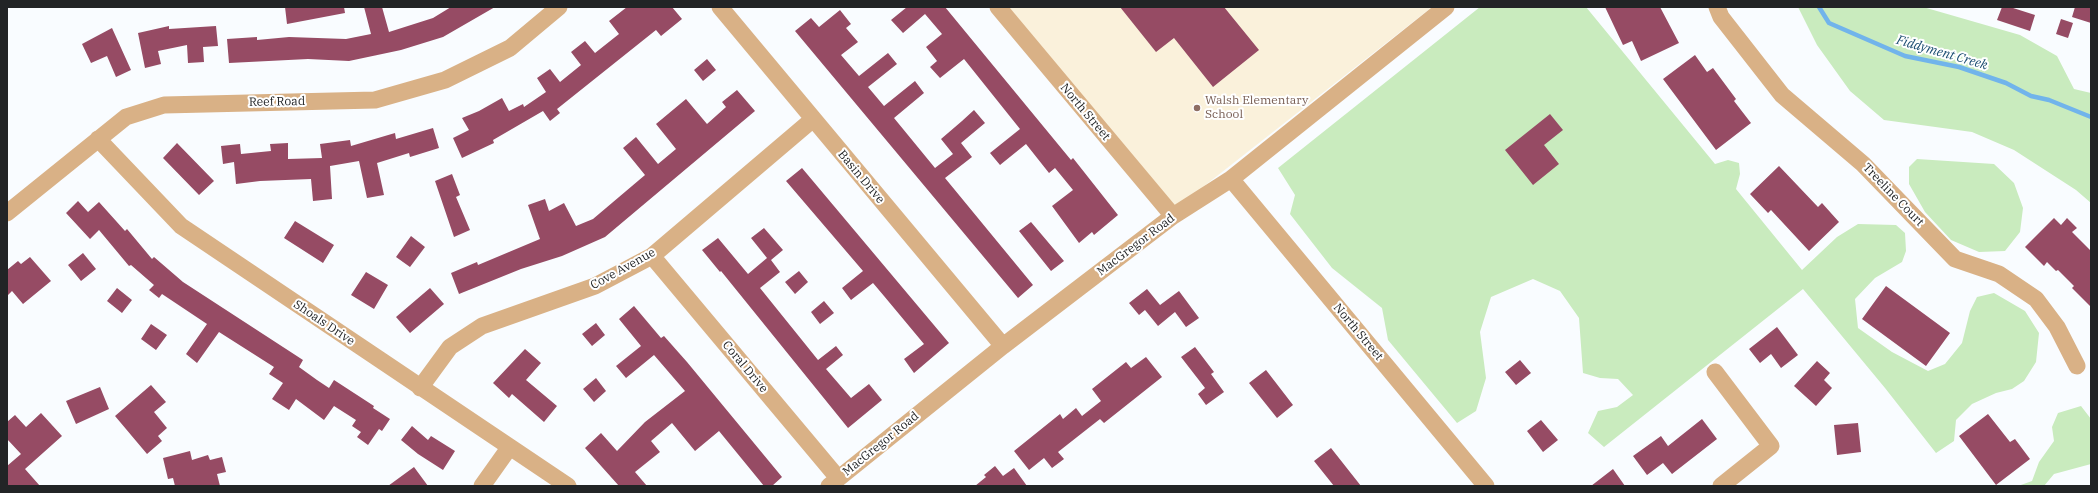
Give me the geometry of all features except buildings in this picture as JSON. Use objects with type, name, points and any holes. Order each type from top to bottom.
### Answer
[{"type":"street","name":"Reef Road","points":[[7,213],[126,117],[164,104],[375,100],[438,82],[510,48],[559,7]]},
{"type":"street","name":"Basin Drive","points":[[720,7],[812,120],[1003,346]]},
{"type":"street","name":"North Street","points":[[998,7],[1172,216]]},
{"type":"street","name":"MacGregor Road","points":[[834,482],[1003,346],[1172,216],[1231,179],[1446,7]]},
{"type":"street","name":"Treeline Court","points":[[1717,7],[1721,17],[1782,95],[1863,164],[1955,259],[1999,274],[2036,300],[2057,327],[2077,366]]},
{"type":"street","name":"Cove Avenue","points":[[420,388],[450,348],[482,326],[595,286],[652,256],[812,120]]},
{"type":"street","name":"Shoals Drive","points":[[98,139],[181,226],[509,448],[568,486]]},
{"type":"street","name":"North Street","points":[[1231,179],[1486,486]]},
{"type":"street","name":"Coral Drive","points":[[652,256],[834,482]]},
{"type":"street","points":[[1715,372],[1771,446],[1721,486]]},
{"type":"street","points":[[482,486],[509,448]]},
{"type":"shaded area","name":"Walsh Elementary School","points":[[1007,7],[1432,7],[1175,209]]},
{"type":"green space","points":[[1480,7],[1586,7],[1715,164],[1728,160],[1739,163],[1740,174],[1736,189],[1802,270],[1837,237],[1858,224],[1896,225],[1905,233],[1906,251],[1902,262],[1875,278],[1855,299],[1858,328],[1892,352],[1928,371],[1945,364],[1962,343],[1970,311],[1977,297],[1994,293],[2025,311],[2039,333],[2036,362],[2024,381],[2012,389],[1996,393],[1972,404],[1956,420],[1954,441],[1936,453],[1885,388],[1803,289],[1604,447],[1588,433],[1598,411],[1617,407],[1633,395],[1618,379],[1600,378],[1583,373],[1579,318],[1560,291],[1533,279],[1491,297],[1480,332],[1486,378],[1476,411],[1457,423],[1388,340],[1382,308],[1332,268],[1290,214],[1295,195],[1278,168]]},
{"type":"green space","points":[[1798,7],[1923,7],[2020,35],[2057,56],[2074,89],[2091,93],[2091,203],[2076,190],[2014,150],[1972,132],[1884,120],[1850,91],[1817,45]]},
{"type":"green space","points":[[1917,159],[1994,164],[2014,183],[2023,208],[2020,232],[2005,251],[1979,252],[1951,240],[1925,212],[1909,184],[1909,167]]},
{"type":"green space","points":[[2081,406],[2091,419],[2091,464],[2054,474],[2044,486],[2018,486],[2032,481],[2039,462],[2054,441],[2052,427],[2058,413]]},
{"type":"waterway","name":"Fiddyment Creek","points":[[1819,7],[1829,23],[1905,56],[1959,67],[2006,83],[2031,96],[2049,100],[2091,117]]},
{"type":"place","name":"Walsh Elementary School","points":[[1197,108]]}]
